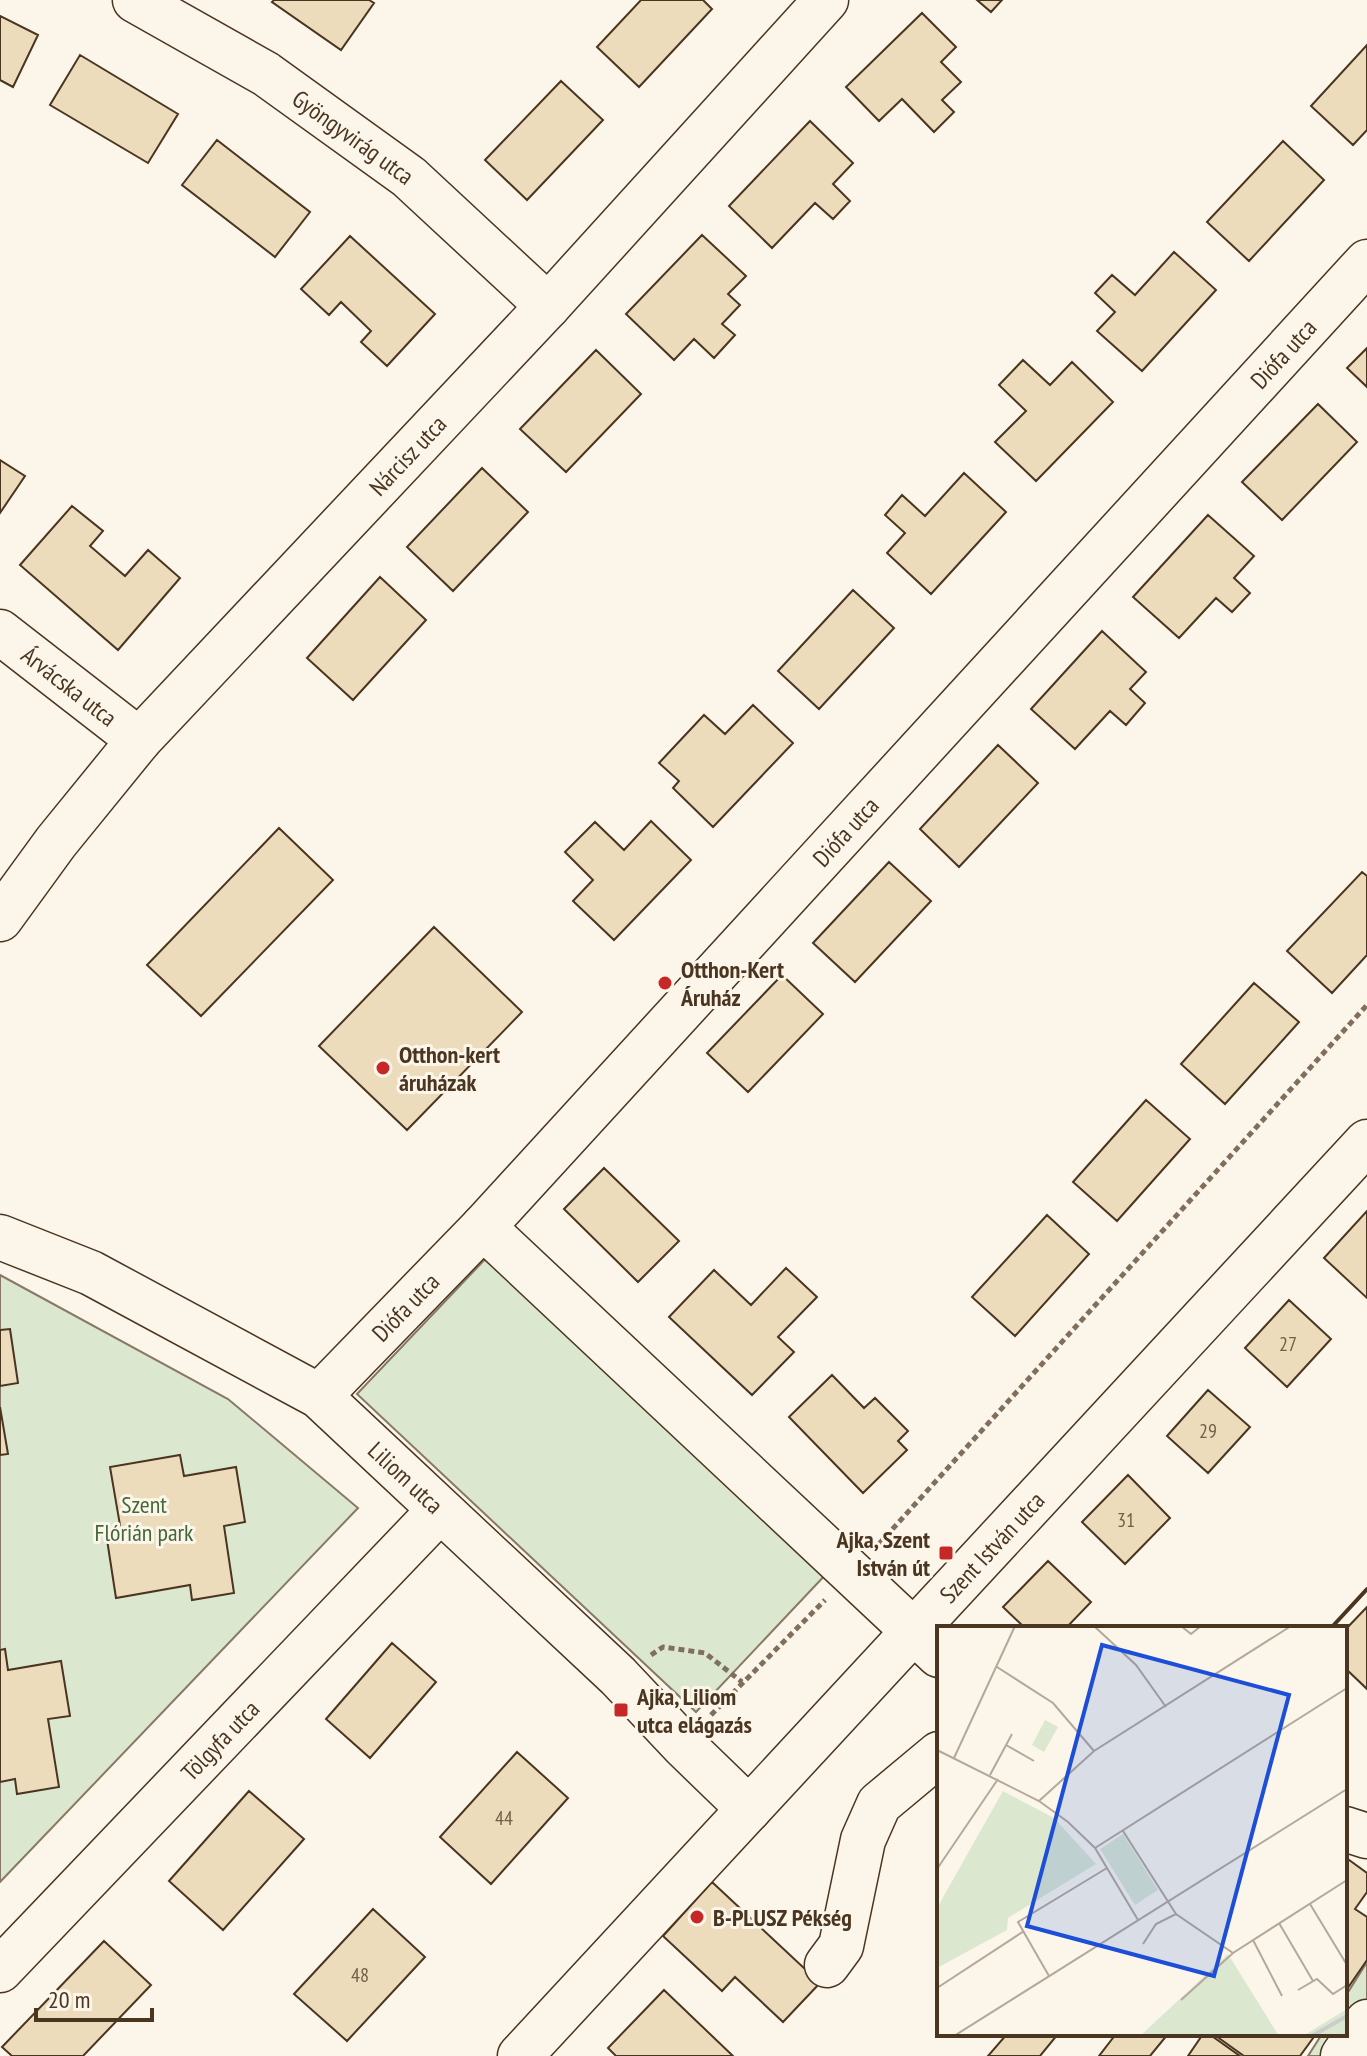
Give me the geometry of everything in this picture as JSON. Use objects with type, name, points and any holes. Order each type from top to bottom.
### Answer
[{"type":"street","name":"Gyöngyvirág utca","points":[[135,0],[266,74],[409,177],[548,306]]},
{"type":"street","name":"Nárcisz utca","points":[[0,919],[56,842],[139,740],[548,306],[826,0]]},
{"type":"street","name":"Diófa utca","points":[[319,1396],[483,1227],[1367,262]]},
{"type":"street","name":"Árvácska utca","points":[[0,632],[139,740]]},
{"type":"street","name":"Szent István utca","points":[[941,1626],[1367,1142]]},
{"type":"street","points":[[483,1227],[926,1643]]},
{"type":"street","name":"Liliom utca","points":[[0,1237],[91,1273],[319,1396],[618,1676],[749,1809]]},
{"type":"street","name":"Tölgyfa utca","points":[[0,1970],[439,1511]]},
{"type":"street","name":"Szent István utca","points":[[520,2056],[749,1809],[926,1643]]},
{"type":"street","points":[[827,1965],[841,1946],[863,1840],[879,1804],[937,1756]]},
{"type":"street","points":[[1347,1830],[1367,1836]]},
{"type":"street","points":[[1343,2056],[1367,2022]]},
{"type":"path","points":[[618,1676],[663,1647],[705,1653],[742,1682],[852,1573],[1367,1005]]},
{"type":"green space","points":[[491,1253],[829,1571],[696,1712],[357,1394]]},
{"type":"green space","name":"Szent Flórián park","points":[[0,1275],[228,1399],[358,1508],[0,1882]]},
{"type":"green space","points":[[1367,1962],[1367,2056],[1308,2056],[1321,2036],[1347,2036],[1347,1994]]},
{"type":"building","points":[[369,0],[374,3],[341,50],[272,2]]},
{"type":"building","points":[[641,0],[703,0],[712,9],[639,87],[597,47]]},
{"type":"building","points":[[977,0],[1002,0],[991,12]]},
{"type":"building","points":[[922,13],[956,47],[941,62],[961,82],[942,100],[954,112],[934,132],[902,99],[879,121],[846,87]]},
{"type":"building","points":[[0,16],[38,35],[13,87],[0,80]]},
{"type":"building","points":[[1367,45],[1367,130],[1353,145],[1311,106]]},
{"type":"building","points":[[80,55],[178,114],[148,163],[50,105]]},
{"type":"building","points":[[561,81],[603,120],[527,200],[485,160]]},
{"type":"building","points":[[810,121],[853,163],[833,184],[850,201],[833,219],[815,203],[772,248],[729,206]]},
{"type":"building","points":[[217,140],[310,212],[275,257],[182,185]]},
{"type":"building","points":[[1283,141],[1324,180],[1249,261],[1207,222]]},
{"type":"building","points":[[702,235],[746,276],[728,294],[740,305],[722,324],[735,335],[714,358],[694,339],[674,360],[626,314]]},
{"type":"building","points":[[350,236],[435,314],[387,366],[361,342],[371,331],[341,302],[329,315],[301,289]]},
{"type":"building","points":[[1174,252],[1216,290],[1142,371],[1097,331],[1115,312],[1095,293],[1112,275],[1135,295]]},
{"type":"building","points":[[1367,348],[1367,387],[1347,368]]},
{"type":"building","points":[[596,350],[641,394],[566,472],[520,429]]},
{"type":"building","points":[[1023,360],[1050,385],[1072,362],[1113,402],[1036,481],[995,442],[1026,411],[999,385]]},
{"type":"building","points":[[1318,404],[1357,442],[1282,520],[1242,482]]},
{"type":"building","points":[[0,460],[25,476],[0,513]]},
{"type":"building","points":[[482,468],[528,512],[453,591],[407,547]]},
{"type":"building","points":[[964,473],[1006,512],[931,594],[887,553],[905,533],[885,515],[902,495],[925,516]]},
{"type":"building","points":[[72,506],[103,531],[90,546],[125,576],[148,550],[180,578],[118,650],[20,565]]},
{"type":"building","points":[[1208,515],[1254,556],[1234,578],[1250,593],[1232,612],[1216,598],[1179,638],[1133,597]]},
{"type":"building","points":[[380,577],[426,620],[353,700],[307,658]]},
{"type":"building","points":[[853,590],[894,628],[819,709],[778,671]]},
{"type":"building","points":[[1102,631],[1146,672],[1130,689],[1145,703],[1126,725],[1110,711],[1075,749],[1031,709]]},
{"type":"building","points":[[753,705],[793,743],[713,827],[673,788],[679,781],[659,763],[704,715],[725,734]]},
{"type":"building","points":[[998,745],[1038,783],[959,867],[920,829]]},
{"type":"building","points":[[651,821],[691,860],[614,940],[573,901],[593,880],[565,852],[595,822],[624,850]]},
{"type":"building","points":[[279,828],[333,880],[201,1016],[147,965]]},
{"type":"building","points":[[889,862],[931,901],[855,982],[813,943]]},
{"type":"building","points":[[1362,872],[1367,876],[1367,955],[1332,993],[1287,951]]},
{"type":"building","points":[[434,927],[522,1012],[407,1130],[319,1046]]},
{"type":"building","points":[[782,975],[823,1014],[748,1092],[707,1053]]},
{"type":"building","points":[[1254,983],[1299,1022],[1225,1104],[1181,1064]]},
{"type":"building","points":[[1146,1100],[1190,1139],[1117,1221],[1073,1182]]},
{"type":"building","points":[[604,1168],[679,1241],[638,1282],[564,1209]]},
{"type":"building","points":[[1367,1211],[1367,1298],[1324,1258]]},
{"type":"building","points":[[1047,1215],[1089,1254],[1015,1336],[972,1297]]},
{"type":"building","points":[[786,1268],[817,1297],[778,1337],[794,1352],[752,1395],[669,1317],[714,1270],[751,1305]]},
{"type":"building","points":[[1289,1300],[1331,1339],[1287,1387],[1245,1348]]},
{"type":"building","points":[[10,1329],[18,1383],[0,1386],[0,1330]]},
{"type":"building","points":[[832,1375],[864,1408],[875,1398],[908,1431],[898,1441],[907,1450],[863,1493],[789,1417]]},
{"type":"building","points":[[1208,1390],[1250,1427],[1208,1473],[1167,1436]]},
{"type":"building","points":[[0,1407],[8,1454],[0,1455]]},
{"type":"building","points":[[180,1455],[184,1476],[236,1467],[245,1522],[224,1526],[234,1593],[192,1600],[190,1585],[116,1598],[106,1533],[121,1531],[110,1467]]},
{"type":"building","points":[[1128,1475],[1170,1518],[1125,1564],[1082,1522]]},
{"type":"building","points":[[1048,1561],[1091,1602],[1068,1626],[1023,1626],[1003,1607]]},
{"type":"building","points":[[1367,1607],[1367,1689],[1347,1670],[1347,1628]]},
{"type":"building","points":[[392,1643],[436,1682],[370,1758],[326,1719]]},
{"type":"building","points":[[5,1649],[8,1670],[61,1661],[70,1716],[48,1719],[59,1787],[17,1794],[15,1779],[0,1782],[0,1650]]},
{"type":"building","points":[[517,1752],[568,1798],[491,1884],[440,1837]]},
{"type":"building","points":[[249,1791],[304,1839],[223,1930],[169,1881]]},
{"type":"building","points":[[1347,1858],[1367,1873],[1367,1892],[1355,1909],[1367,1917],[1367,1960],[1347,1989]]},
{"type":"building","points":[[712,1882],[820,1983],[783,2022],[735,1977],[722,1991],[663,1936]]},
{"type":"building","points":[[373,1909],[425,1957],[347,2041],[294,1994]]},
{"type":"building","points":[[104,1941],[151,1985],[83,2056],[12,2056],[2,2047]]},
{"type":"building","points":[[664,1990],[733,2056],[616,2056],[608,2048]]},
{"type":"building","points":[[1005,2036],[1056,2036],[1040,2056],[988,2056]]},
{"type":"building","points":[[1114,2036],[1166,2036],[1150,2056],[1099,2056]]},
{"type":"building","points":[[1202,2036],[1212,2036],[1240,2056],[1188,2056]]},
{"type":"building","points":[[1216,2036],[1315,2036],[1300,2056],[1244,2056]]},
{"type":"wall","points":[[1333,1626],[1367,1589]]},
{"type":"place","name":"Otthon-Kert Áruház","points":[[665,983]]},
{"type":"place","name":"Otthon-kert áruházak","points":[[383,1068]]},
{"type":"place","name":"Ajka, Szent István út","points":[[946,1553]]},
{"type":"place","name":"Ajka, Liliom utca elágazás","points":[[621,1710]]},
{"type":"place","name":"B-PLUSZ Pékség","points":[[697,1917]]}]
